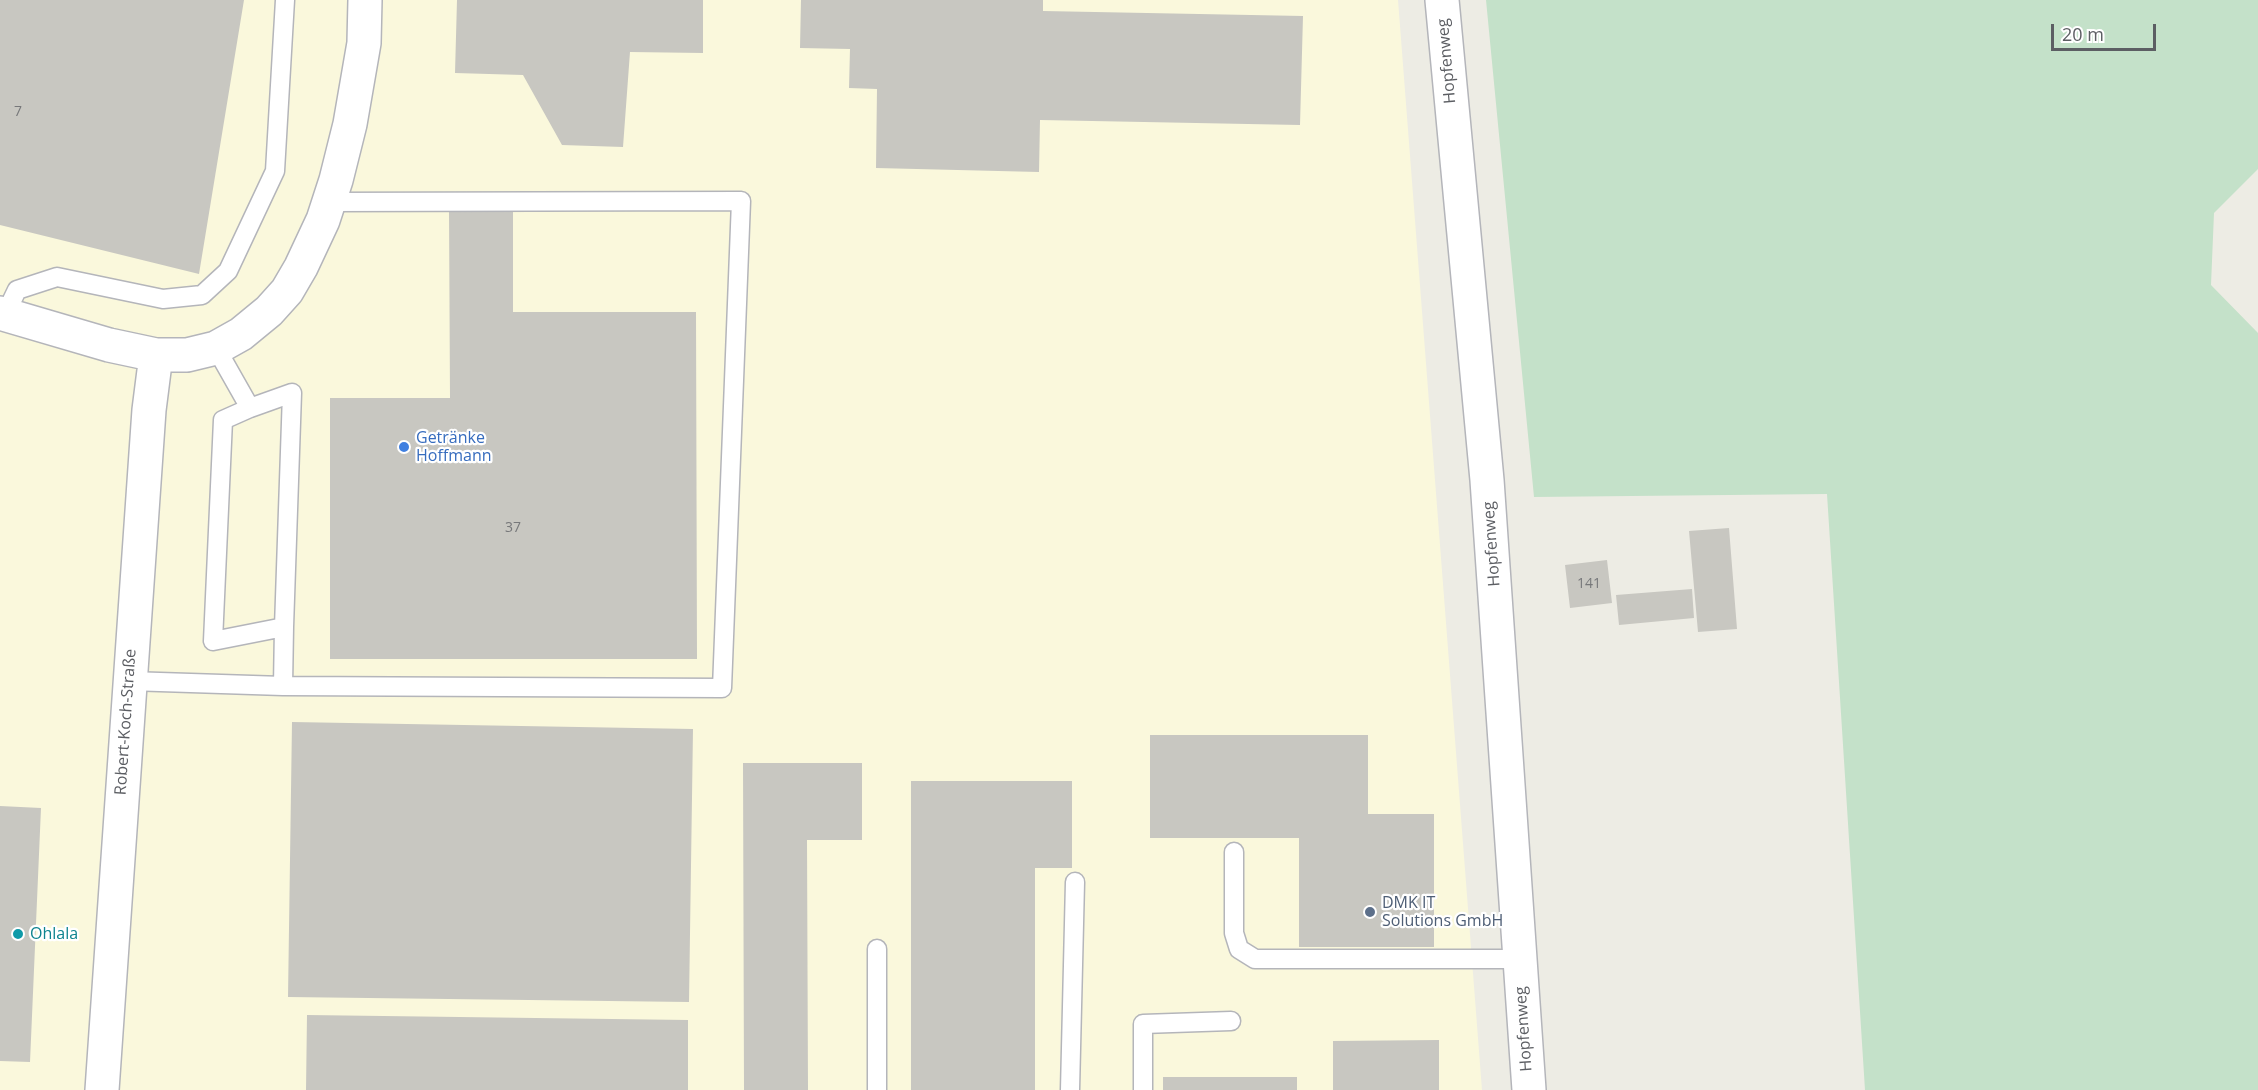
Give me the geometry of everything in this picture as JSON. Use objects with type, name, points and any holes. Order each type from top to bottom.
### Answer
[{"type":"street","points":[[2,314],[110,345],[156,355],[187,355],[216,348],[241,334],[269,311],[288,291],[314,241],[329,202],[350,124],[364,43],[365,0]]},
{"type":"street","name":"Hopfenweg","points":[[1442,0],[1487,480],[1529,1090]]},
{"type":"street","name":"Robert-Koch-Straße","points":[[102,1090],[129,681],[149,410],[156,355]]},
{"type":"lane","points":[[2,314],[17,290],[57,277],[163,299],[202,295],[228,271],[275,171],[285,0]]},
{"type":"lane","points":[[129,681],[283,686],[722,688],[741,201],[329,202]]},
{"type":"lane","points":[[216,348],[250,408]]},
{"type":"lane","points":[[283,686],[292,393],[223,420],[213,641],[284,627]]},
{"type":"lane","points":[[1234,852],[1234,933],[1239,949],[1255,958],[1520,958]]},
{"type":"lane","points":[[1070,1090],[1075,882]]},
{"type":"lane","points":[[877,949],[877,1090]]},
{"type":"lane","points":[[1143,1090],[1143,1024],[1231,1021]]},
{"type":"shaded area","points":[[0,0],[1398,0],[1482,1090],[0,1090]]},
{"type":"green space","points":[[1486,0],[2258,0],[2258,169],[2214,213],[2211,285],[2258,333],[2258,1090],[1865,1090],[1827,494],[1534,497]]},
{"type":"building","points":[[0,0],[244,0],[199,274],[0,225]]},
{"type":"building","points":[[457,0],[703,0],[703,53],[630,52],[623,147],[562,145],[523,75],[455,73]]},
{"type":"building","points":[[801,0],[1043,0],[1043,11],[1303,16],[1300,125],[1040,120],[1039,172],[876,168],[877,89],[849,88],[850,49],[800,48]]},
{"type":"building","points":[[449,211],[513,211],[513,312],[696,312],[697,659],[330,659],[330,398],[450,398]]},
{"type":"building","points":[[1729,528],[1737,629],[1698,632],[1689,531]]},
{"type":"building","points":[[1607,560],[1612,603],[1570,608],[1565,565]]},
{"type":"building","points":[[1692,589],[1694,618],[1619,625],[1616,595]]},
{"type":"building","points":[[292,722],[693,729],[689,1002],[288,997]]},
{"type":"building","points":[[1150,735],[1368,735],[1368,814],[1434,814],[1434,947],[1299,947],[1299,838],[1150,838]]},
{"type":"building","points":[[743,763],[862,763],[862,840],[807,840],[808,1090],[744,1090]]},
{"type":"building","points":[[911,781],[1072,781],[1072,868],[1035,868],[1035,1090],[911,1090]]},
{"type":"building","name":"Ohlala","points":[[0,806],[41,808],[30,1062],[0,1061]]},
{"type":"building","points":[[307,1015],[688,1020],[688,1090],[306,1090]]},
{"type":"building","points":[[1439,1040],[1439,1090],[1333,1090],[1333,1041]]},
{"type":"building","points":[[1163,1077],[1297,1077],[1297,1090],[1163,1090]]},
{"type":"place","name":"Getränke Hoffmann","points":[[404,447]]},
{"type":"place","name":"DMK IT Solutions GmbH","points":[[1370,912]]},
{"type":"place","name":"Ohlala","points":[[18,934]]}]
